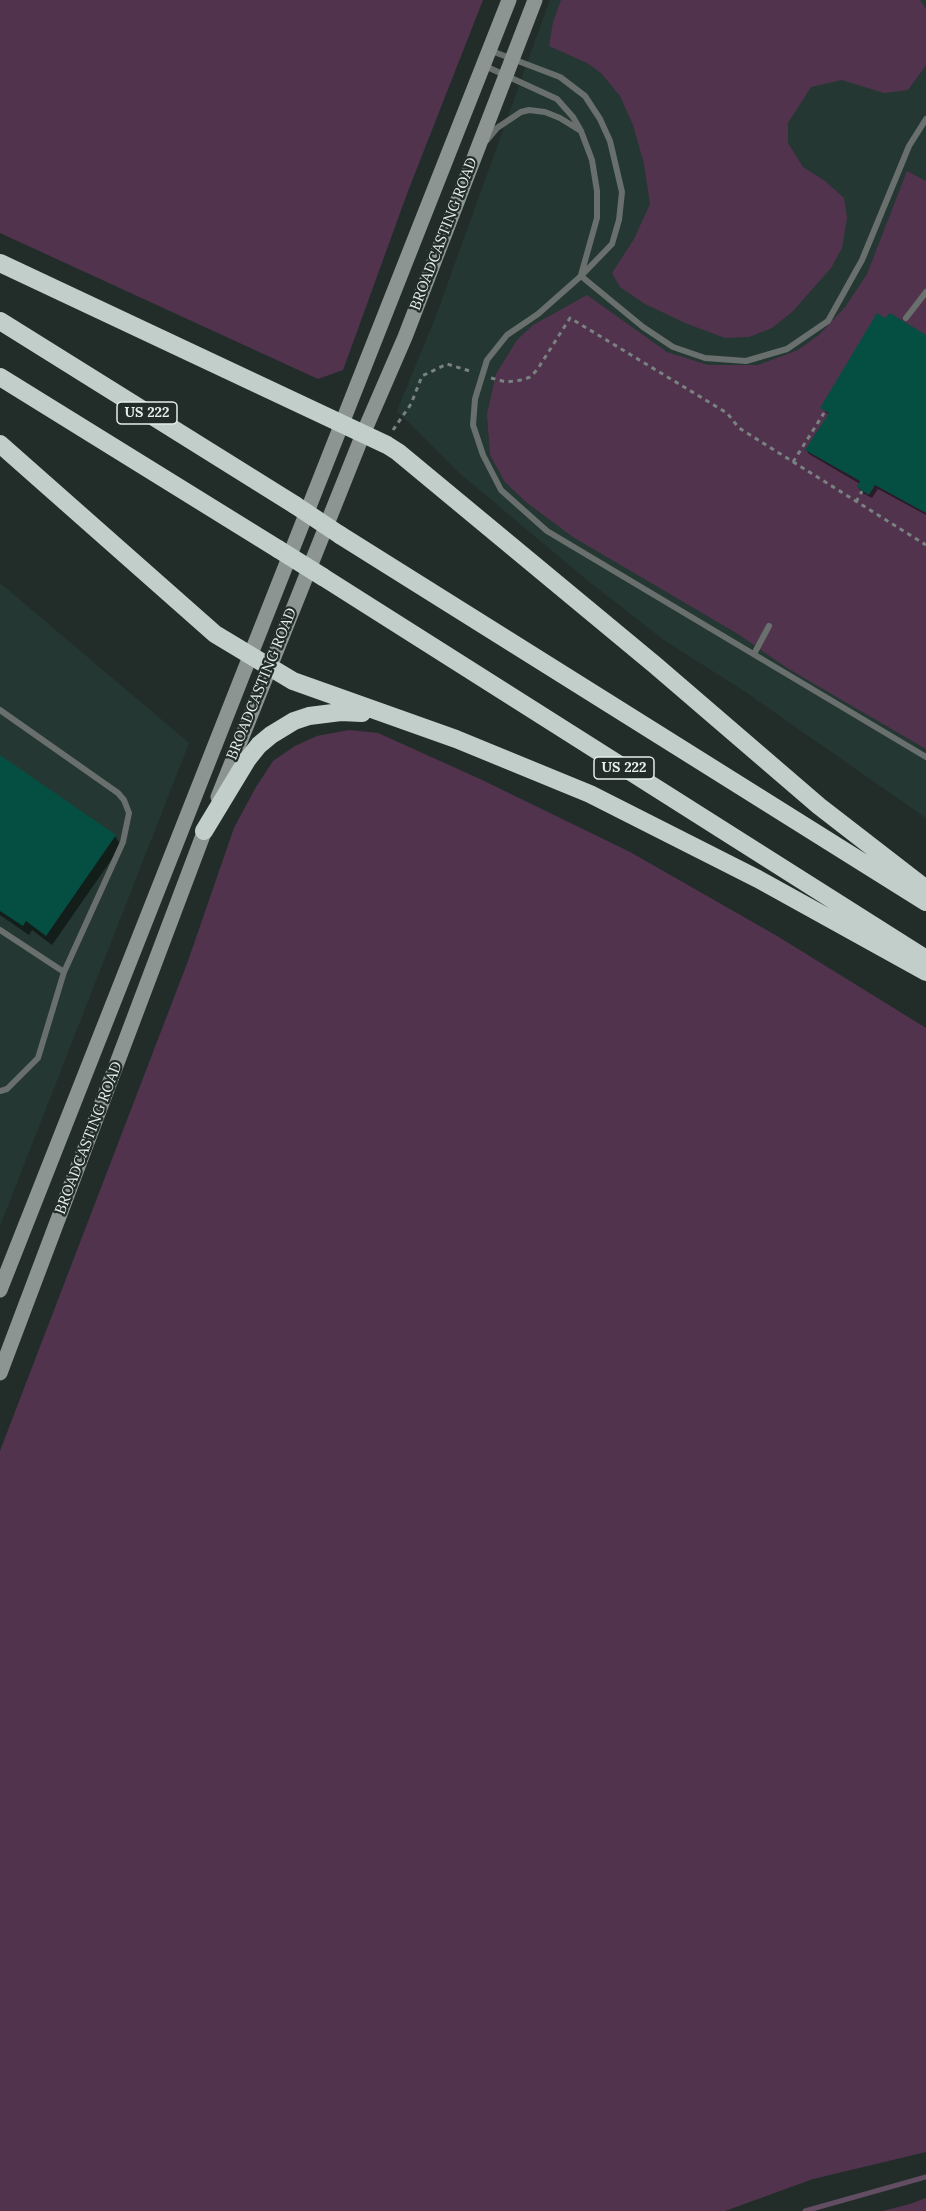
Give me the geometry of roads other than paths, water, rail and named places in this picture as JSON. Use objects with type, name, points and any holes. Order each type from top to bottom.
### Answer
[{"type":"highway","points":[[0,263],[398,452],[655,665],[819,806],[926,889]]},
{"type":"highway","name":"US 222","points":[[0,321],[926,902]]},
{"type":"highway","name":"US 222","points":[[0,377],[323,577],[926,959]]},
{"type":"highway","points":[[0,444],[215,634],[293,681],[456,739],[590,794],[758,879],[926,972]]},
{"type":"highway","points":[[204,831],[247,760],[259,745],[281,728],[294,721],[322,713],[357,712],[389,716]]},
{"type":"main road","name":"BROADCASTING ROAD","points":[[0,1290],[509,0]]},
{"type":"main road","name":"BROADCASTING ROAD","points":[[0,1373],[204,831],[363,434],[405,337],[535,0]]},
{"type":"lane","points":[[488,50],[560,77],[585,96],[600,119],[610,141],[622,192],[619,220],[612,244],[581,276],[538,314],[507,335],[486,360],[475,399],[473,425],[483,455],[501,490],[547,531],[926,757]]},
{"type":"lane","points":[[483,65],[557,99],[573,117],[581,131],[592,160],[597,191],[597,218],[581,276]]},
{"type":"lane","points":[[476,154],[497,128],[521,112],[529,110],[545,112],[561,118],[581,131]]},
{"type":"lane","points":[[581,276],[643,327],[673,347],[705,358],[746,362],[787,350],[828,321],[862,260],[909,146],[926,119]]},
{"type":"lane","points":[[906,318],[926,291]]},
{"type":"lane","points":[[753,654],[769,626]]},
{"type":"lane","points":[[0,710],[118,793],[124,800],[129,813],[123,842],[64,972],[38,1058],[7,1089],[0,1091]]},
{"type":"lane","points":[[0,930],[64,972]]},
{"type":"waterway","points":[[805,2211],[926,2177]]}]
